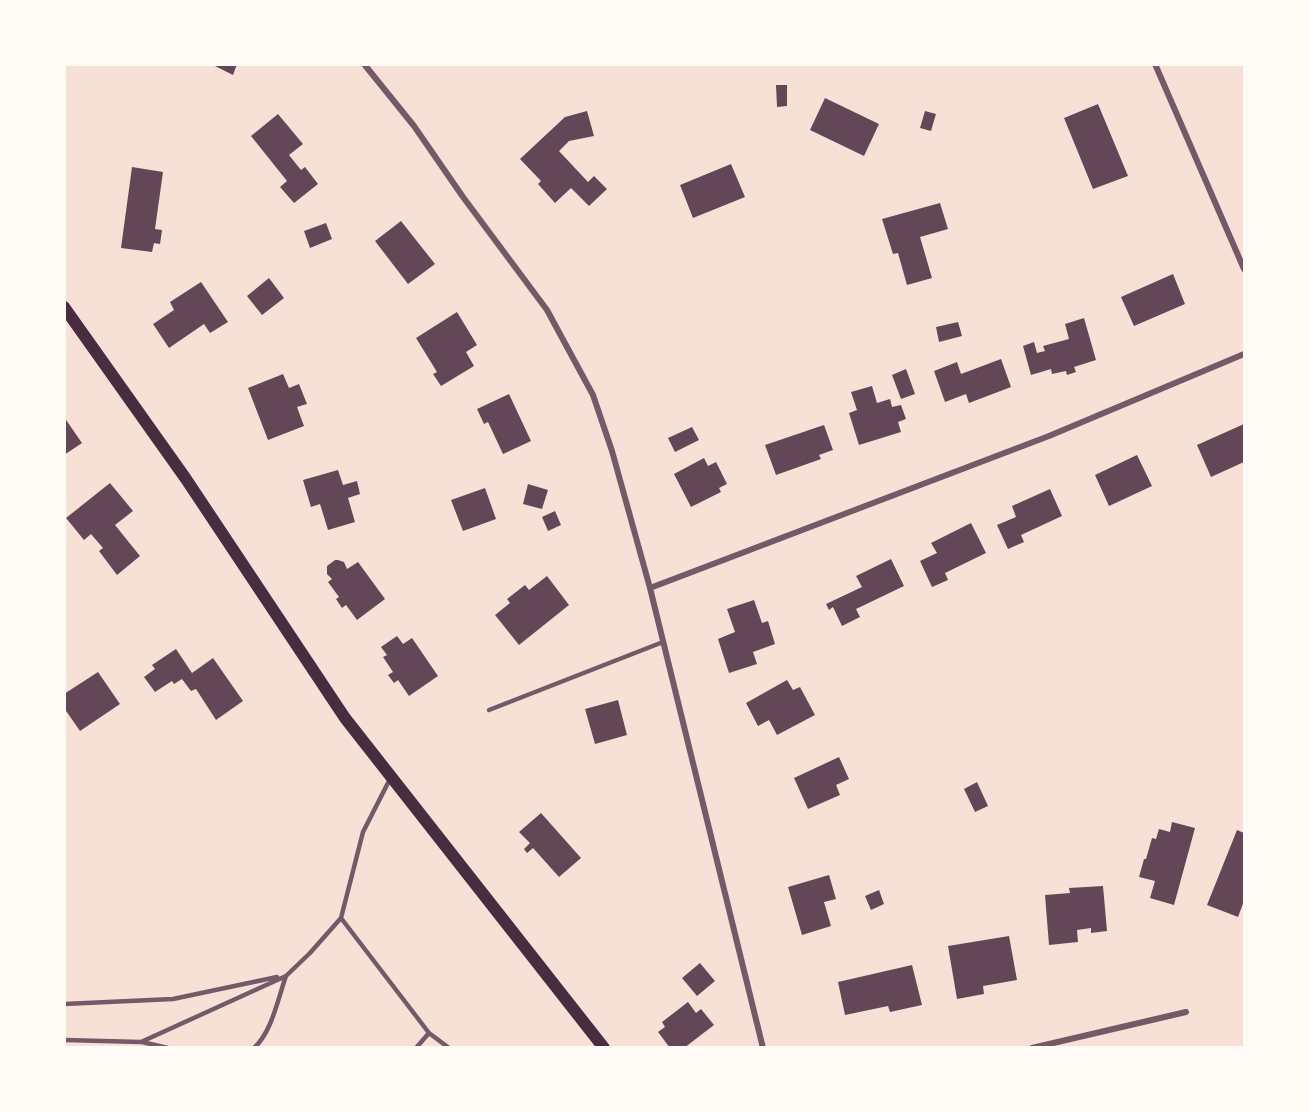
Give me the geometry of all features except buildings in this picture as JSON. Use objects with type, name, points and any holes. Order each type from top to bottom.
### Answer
[{"type":"main road","points":[[64,308],[186,479],[345,718],[604,1047]]},
{"type":"street","points":[[364,64],[414,126],[456,188],[547,310],[593,395],[612,451],[650,588],[763,1047]]},
{"type":"street","points":[[1155,64],[1245,269]]},
{"type":"street","points":[[650,588],[1049,436],[1245,354]]},
{"type":"street","points":[[1032,1047],[1186,1012]]},
{"type":"lane","points":[[489,710],[663,642]]},
{"type":"lane","points":[[141,1042],[286,976],[310,953],[341,918],[363,832],[392,777]]},
{"type":"lane","points":[[341,918],[429,1034],[449,1047]]},
{"type":"lane","points":[[64,1004],[173,999],[286,976]]},
{"type":"lane","points":[[254,1047],[267,1032],[286,976]]},
{"type":"lane","points":[[416,1047],[429,1034]]},
{"type":"lane","points":[[64,1040],[141,1042],[168,1047]]}]
